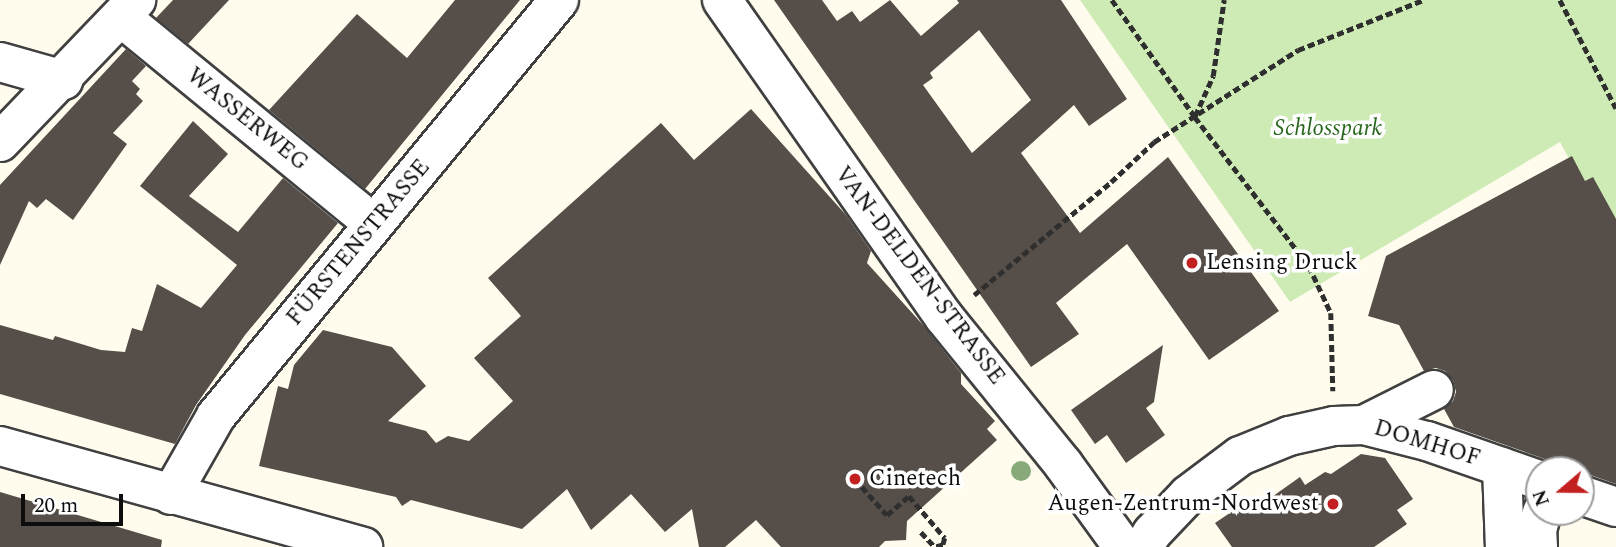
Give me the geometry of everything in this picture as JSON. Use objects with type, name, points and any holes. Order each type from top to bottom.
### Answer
[{"type":"street","name":"FÜRSTENSTRASSE","points":[[172,495],[216,416],[559,0]]},
{"type":"street","name":"VAN-DELDEN-STRASSE","points":[[722,0],[944,317],[1063,464],[1123,547]]},
{"type":"street","name":"WASSERWEG","points":[[128,9],[373,223]]},
{"type":"street","points":[[0,142],[63,80],[128,9]]},
{"type":"street","points":[[0,62],[63,80]]},
{"type":"street","points":[[1349,426],[1434,390]]},
{"type":"street","name":"DOMHOF","points":[[1143,547],[1152,533],[1188,495],[1240,456],[1289,436],[1349,426],[1427,441],[1525,475]]},
{"type":"street","points":[[0,446],[363,547]]},
{"type":"street","points":[[1502,467],[1505,547]]},
{"type":"street","points":[[1595,500],[1616,507]]},
{"type":"street","points":[[1538,526],[1538,547]]},
{"type":"path","points":[[1112,0],[1195,117],[1309,266],[1331,313],[1349,426]]},
{"type":"path","points":[[1195,117],[1213,76],[1224,0]]},
{"type":"path","points":[[944,317],[1111,182],[1154,142],[1298,50],[1423,0]]},
{"type":"path","points":[[1560,0],[1616,107]]},
{"type":"path","points":[[855,479],[887,515],[909,496],[945,538],[943,545],[935,547],[921,532]]},
{"type":"green space","name":"Schlosspark","points":[[1080,0],[1616,0],[1616,246],[1560,142],[1290,302]]},
{"type":"building","points":[[173,0],[229,0],[188,44],[156,18]]},
{"type":"building","points":[[455,0],[520,0],[365,189],[269,110],[357,14],[407,58]]},
{"type":"building","points":[[774,0],[822,0],[837,21],[852,11],[860,22],[890,0],[921,36],[959,3],[957,0],[1061,0],[1127,99],[1089,126],[1074,105],[1021,153],[1080,233],[1168,157],[1279,311],[1209,360],[1127,244],[1056,303],[1079,334],[1031,367]],"holes":[[[979,30],[1031,100],[972,153],[923,85],[933,78],[930,73]]]},
{"type":"building","points":[[126,49],[146,66],[132,81],[140,89],[136,94],[143,101],[113,133],[127,144],[73,220],[46,199],[37,208],[29,201],[0,265],[0,185]]},
{"type":"building","points":[[751,109],[846,215],[871,251],[867,263],[923,325],[961,373],[961,384],[995,421],[987,429],[997,440],[907,521],[906,540],[885,541],[879,547],[781,547],[756,520],[725,547],[699,547],[692,509],[665,532],[631,494],[591,530],[567,489],[522,529],[411,500],[402,506],[396,497],[259,466],[278,386],[288,389],[294,365],[323,330],[392,347],[426,386],[388,421],[426,431],[436,443],[448,436],[469,441],[513,401],[474,358],[521,316],[488,278],[661,123],[694,160]]},
{"type":"building","points":[[193,121],[228,154],[189,196],[238,232],[283,178],[338,223],[245,335],[196,405],[175,444],[0,394],[0,325],[53,340],[55,336],[101,350],[125,352],[132,328],[142,331],[157,284],[201,308],[237,265],[140,186]]},
{"type":"building","points":[[1572,156],[1585,181],[1593,177],[1616,219],[1616,484],[1595,477],[1595,456],[1536,456],[1454,427],[1444,409],[1453,401],[1456,392],[1453,380],[1445,371],[1436,368],[1424,371],[1399,325],[1368,316],[1386,256]]},
{"type":"building","points":[[1163,345],[1154,402],[1146,408],[1165,435],[1126,463],[1107,435],[1095,444],[1071,410]]},
{"type":"building","name":"Augen-Zentrum-Nordwest","points":[[1361,454],[1385,458],[1413,499],[1397,510],[1407,524],[1374,547],[1232,547],[1215,523],[1249,500],[1255,509],[1300,477],[1305,485],[1325,472],[1331,474]]},
{"type":"building","points":[[0,492],[162,540],[161,547],[0,547]]},
{"type":"place","name":"Lensing Druck","points":[[1192,263]]},
{"type":"place","name":"Cinetech","points":[[855,479]]},
{"type":"place","name":"Augen-Zentrum-Nordwest","points":[[1333,504]]}]
